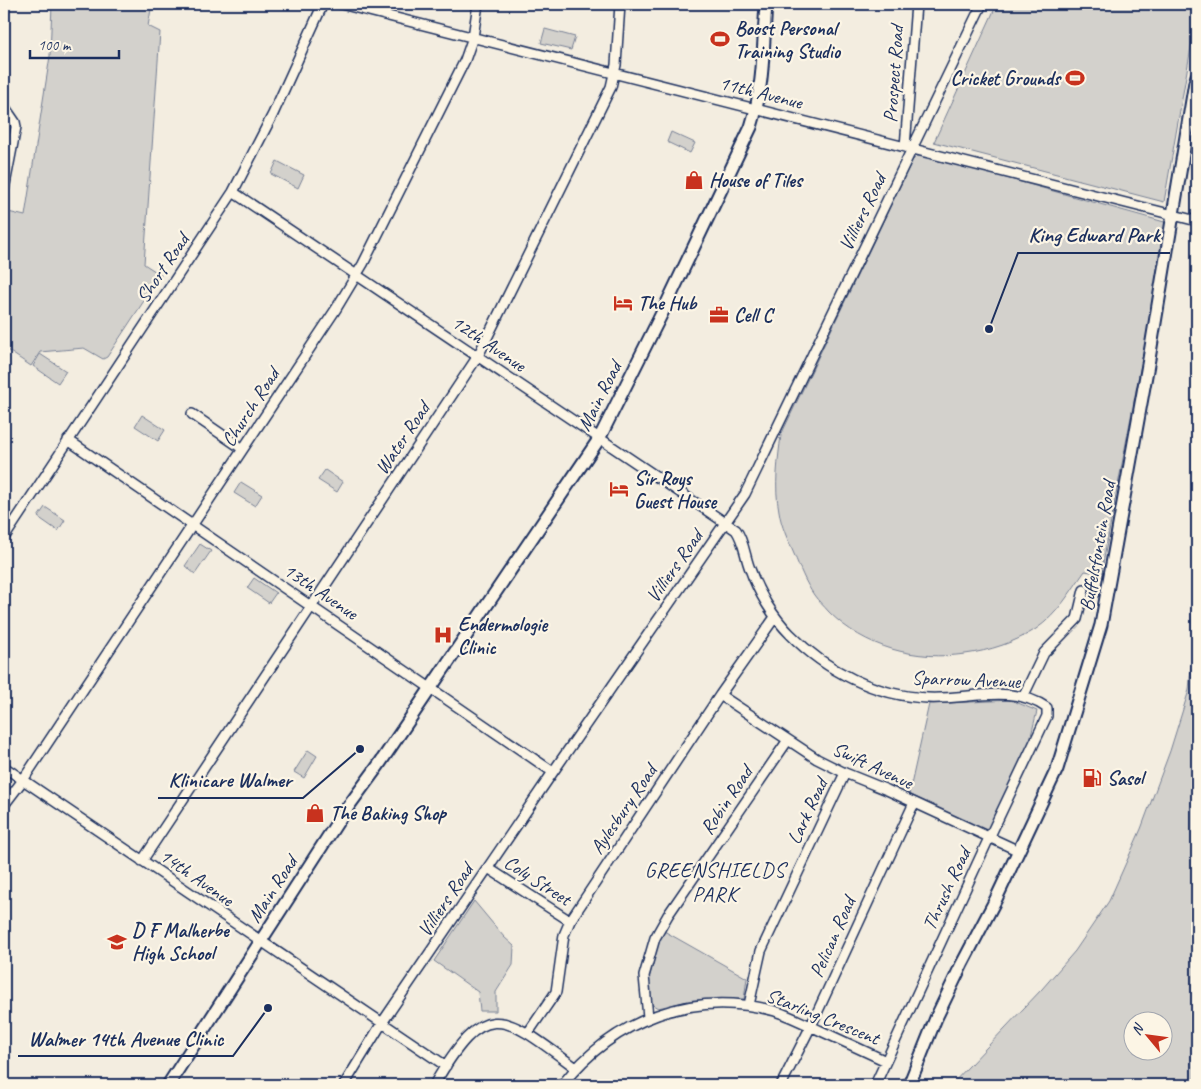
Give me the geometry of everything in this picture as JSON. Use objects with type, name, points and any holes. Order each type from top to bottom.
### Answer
[{"type":"main road","name":"Main Road","points":[[176,1085],[342,815],[378,766],[599,439],[752,126],[757,109],[766,4]]},
{"type":"main road","name":"Buffelsfontein Road","points":[[909,1085],[936,1018],[962,964],[966,950],[1057,770],[1102,620],[1149,359],[1154,349],[1197,76]]},
{"type":"main road","name":"Buffelsfontein Road","points":[[1175,216],[1186,169],[1197,86]]},
{"type":"main road","name":"Main Road","points":[[168,1085],[263,943]]},
{"type":"street","name":"Short Road","points":[[4,538],[233,192],[273,114],[324,4]]},
{"type":"street","name":"11th Avenue","points":[[341,4],[1197,221]]},
{"type":"street","name":"Church Road","points":[[4,804],[23,780],[336,309],[373,244],[460,68],[473,38],[478,4]]},
{"type":"street","name":"Water Road","points":[[142,861],[478,356],[607,97],[614,74],[620,4]]},
{"type":"street","name":"Prospect Road","points":[[908,148],[916,4]]},
{"type":"street","name":"Villiers Road","points":[[344,1085],[382,1023],[736,508],[753,480],[908,148],[982,4]]},
{"type":"street","points":[[4,106],[15,122],[16,127],[4,190]]},
{"type":"street","name":"12th Avenue","points":[[233,192],[725,523]]},
{"type":"street","points":[[192,414],[243,449]]},
{"type":"street","name":"13th Avenue","points":[[68,440],[553,772]]},
{"type":"street","name":"Sparrow Avenue","points":[[725,523],[738,532],[750,571],[775,617],[789,633],[822,661],[845,676],[874,688],[902,695],[928,698],[1012,694],[1047,708]]},
{"type":"street","points":[[1023,697],[1044,653],[1077,619],[1084,590]]},
{"type":"street","name":"Aylesbury Road","points":[[528,1032],[556,992],[564,935],[570,921],[720,695],[775,617]]},
{"type":"street","name":"Swift Avenue","points":[[720,695],[788,740],[845,773],[1017,851]]},
{"type":"street","name":"Thrush Road","points":[[875,1085],[1047,716],[1047,708]]},
{"type":"street","name":"Robin Road","points":[[648,1017],[644,976],[655,938],[668,915],[788,740]]},
{"type":"street","name":"14th Avenue","points":[[4,768],[446,1066]]},
{"type":"street","name":"Lark Road","points":[[749,1005],[761,951],[845,773]]},
{"type":"street","name":"Pelican Road","points":[[781,1085],[811,1026],[914,803]]},
{"type":"street","name":"Coly Street","points":[[488,868],[570,921]]},
{"type":"street","name":"Starling Crescent","points":[[562,1085],[576,1068],[603,1043],[648,1017],[695,1006],[722,1004],[749,1005],[777,1012],[886,1061]]},
{"type":"street","points":[[434,1085],[464,1040],[480,1026],[496,1022],[505,1022],[528,1032],[576,1068]]},
{"type":"shaded area","points":[[52,4],[152,4],[148,26],[160,32],[144,264],[161,275],[107,357],[103,359],[84,348],[40,352],[31,366],[4,348],[4,211],[25,216],[50,56]]},
{"type":"shaded area","name":"Cricket Grounds","points":[[997,4],[1197,4],[1164,202],[934,142]]},
{"type":"shaded area","points":[[545,29],[575,37],[571,50],[541,43]]},
{"type":"shaded area","points":[[671,132],[695,143],[690,153],[667,142]]},
{"type":"shaded area","points":[[924,155],[1168,223],[1101,574],[1085,571],[1051,617],[1028,634],[993,648],[974,653],[947,656],[910,653],[875,643],[859,635],[829,612],[808,585],[787,538],[781,522],[777,492],[781,435],[912,161],[917,156]]},
{"type":"shaded area","points":[[277,161],[304,175],[298,188],[271,174]]},
{"type":"shaded area","points":[[40,354],[66,371],[58,383],[33,366]]},
{"type":"shaded area","points":[[1197,408],[1197,1085],[951,1085],[1042,989],[1075,951],[1109,901],[1141,829],[1170,751],[1189,690],[1192,657],[1192,451]]},
{"type":"shaded area","points":[[142,415],[165,430],[158,441],[135,426]]},
{"type":"shaded area","points":[[325,470],[343,482],[337,492],[318,480]]},
{"type":"shaded area","points":[[241,482],[262,495],[255,506],[234,493]]},
{"type":"shaded area","points":[[45,507],[65,520],[58,531],[38,517]]},
{"type":"shaded area","points":[[200,544],[211,551],[195,574],[185,566]]},
{"type":"shaded area","points":[[254,578],[276,593],[269,603],[247,588]]},
{"type":"shaded area","points":[[1011,700],[1037,711],[1028,748],[989,832],[909,794],[929,704]]},
{"type":"shaded area","points":[[308,750],[317,756],[304,778],[294,772]]},
{"type":"shaded area","points":[[474,901],[514,946],[513,965],[496,992],[496,1011],[480,1011],[478,992],[434,961]]},
{"type":"shaded area","points":[[664,931],[747,978],[744,999],[693,1000],[658,1008],[651,1004],[649,978],[659,941]]},
{"type":"place","name":"Boost Personal Training Studio","points":[[720,39]]},
{"type":"place","name":"Cricket Grounds","points":[[1075,78]]},
{"type":"place","name":"House of Tiles","points":[[694,180]]},
{"type":"place","name":"The Hub","points":[[623,303]]},
{"type":"place","name":"Cell C","points":[[719,315]]},
{"type":"place","name":"King Edward Park","points":[[989,329]]},
{"type":"place","name":"Sir Roys Guest House","points":[[619,489]]},
{"type":"place","name":"Endermologie Clinic","points":[[443,635]]},
{"type":"place","name":"Klinicare Walmer","points":[[360,749]]},
{"type":"place","name":"Sasol","points":[[1092,778]]},
{"type":"place","name":"The Baking Shop","points":[[315,813]]},
{"type":"place","name":"D F Malherbe High School","points":[[117,942]]},
{"type":"place","name":"Walmer 14th Avenue Clinic","points":[[268,1008]]},
{"type":"district","name":"GREENSHIELDS PARK","points":[[715,882]]}]
